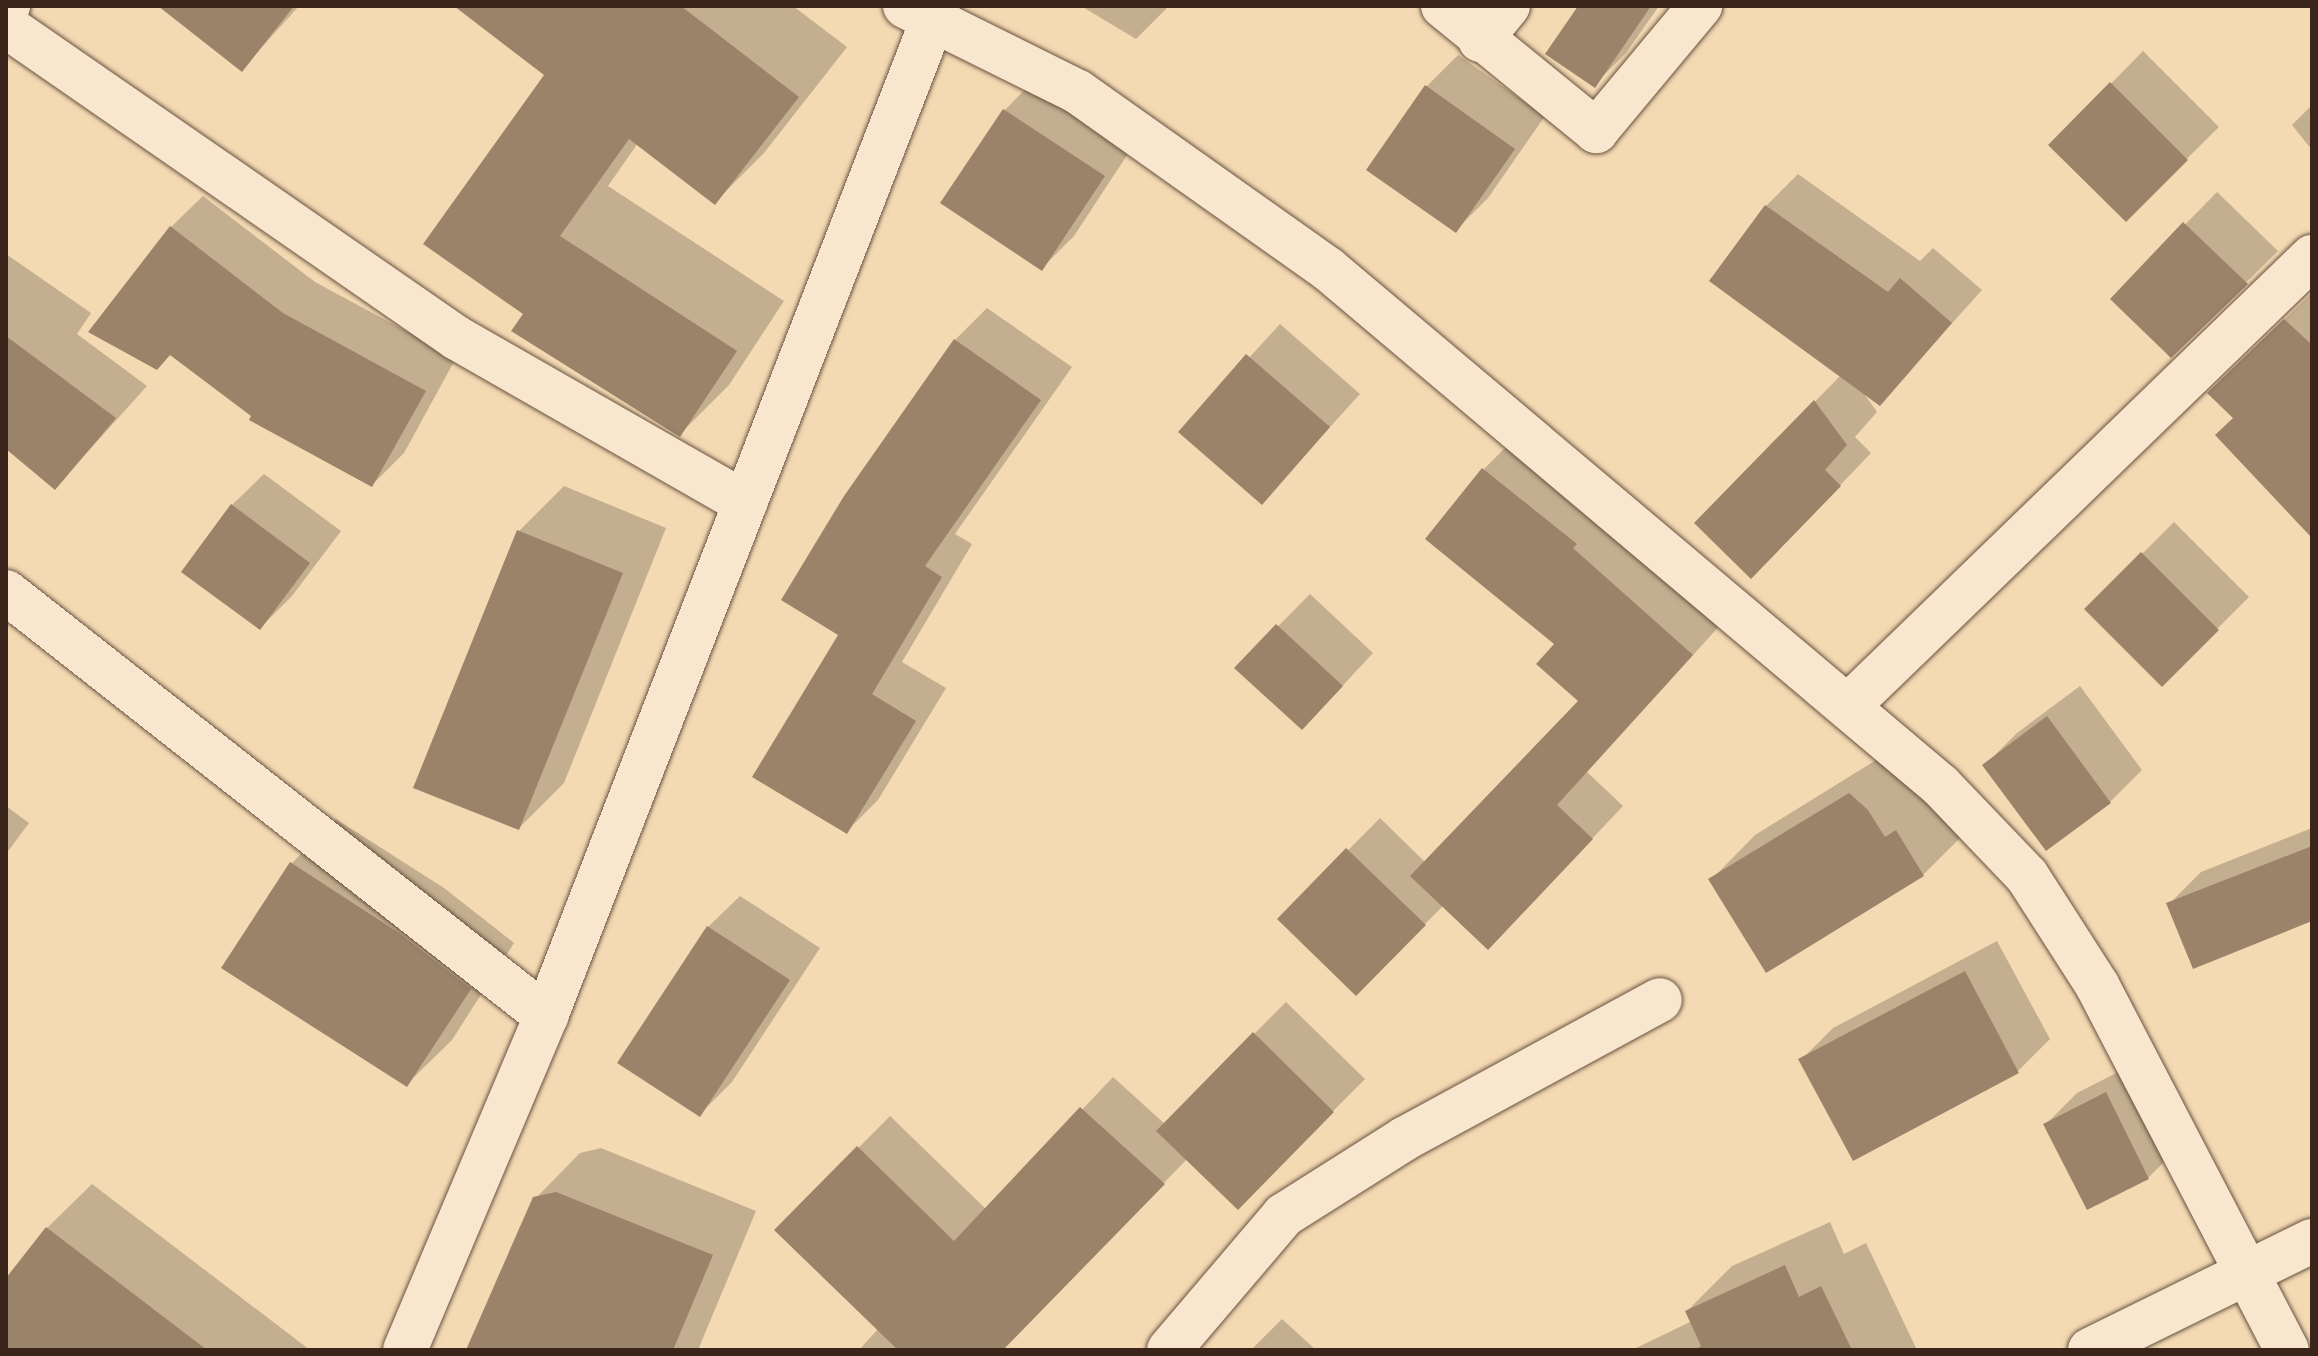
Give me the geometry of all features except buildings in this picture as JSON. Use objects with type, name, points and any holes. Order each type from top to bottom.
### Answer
[{"type":"street","points":[[1443,6],[1480,40],[1596,131],[1700,6]]},
{"type":"street","points":[[1480,40],[1508,6]]},
{"type":"street","points":[[405,1350],[546,1016],[745,503],[925,11],[1078,92],[1328,269],[1941,786],[2027,876],[2097,985],[2287,1350]]},
{"type":"street","points":[[6,26],[457,338],[745,503]]},
{"type":"street","points":[[1848,706],[2312,257]]},
{"type":"street","points":[[6,592],[546,1016]]},
{"type":"street","points":[[1169,1350],[1284,1215],[1404,1139],[1660,1000]]},
{"type":"street","points":[[2090,1350],[2312,1241]]}]
